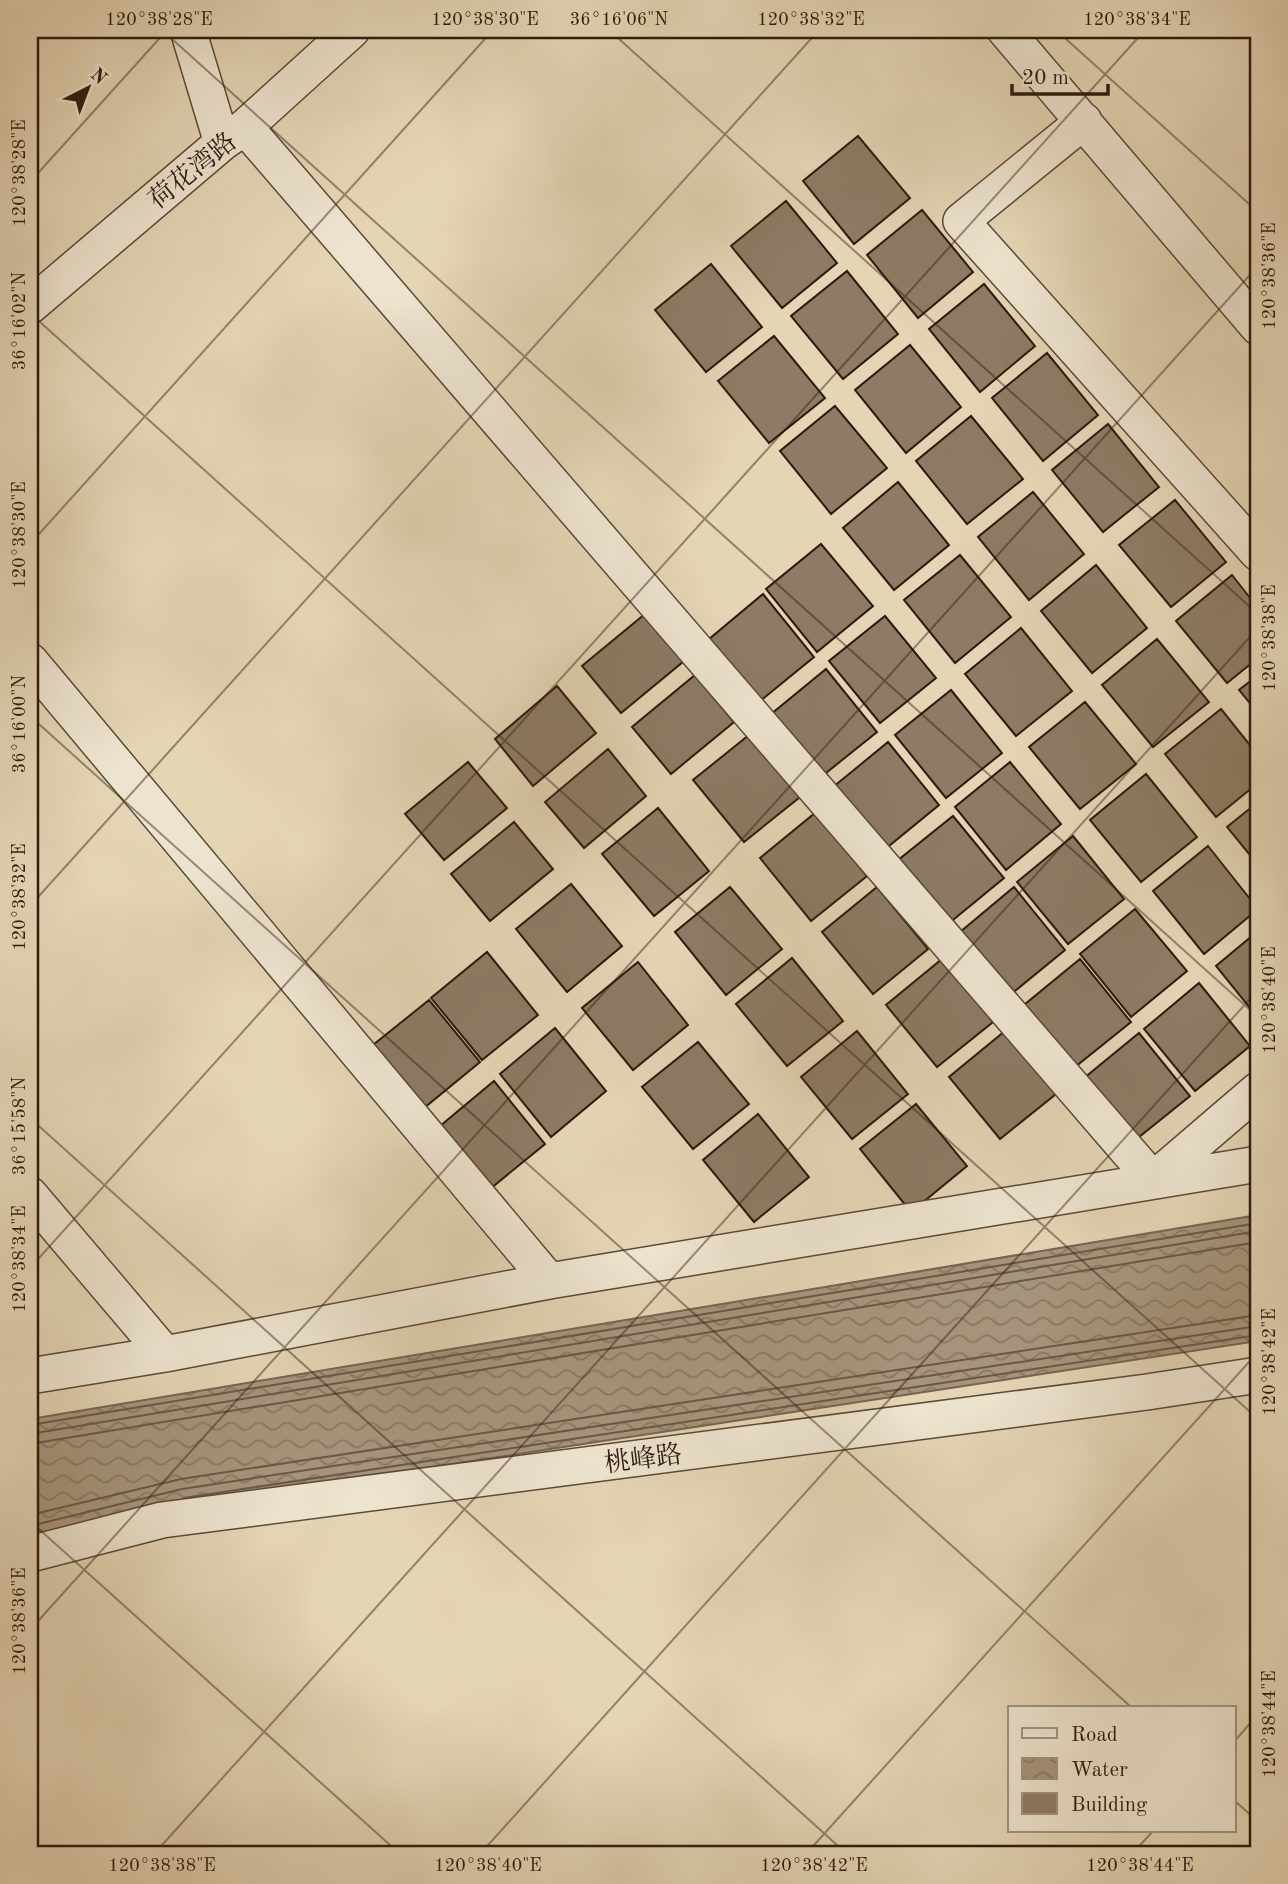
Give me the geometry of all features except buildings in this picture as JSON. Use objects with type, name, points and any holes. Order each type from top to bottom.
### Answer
[{"type":"street","points":[[188,30],[234,135],[1153,1180]]},
{"type":"street","name":"荷花湾路","points":[[30,306],[234,135],[352,30]]},
{"type":"street","points":[[1004,30],[1258,327]]},
{"type":"street","points":[[1084,121],[961,221],[1258,553]]},
{"type":"street","points":[[30,661],[549,1281]]},
{"type":"street","points":[[1153,1180],[1258,1090]]},
{"type":"street","points":[[36,1367],[166,1354],[549,1281],[1258,1164]]},
{"type":"street","points":[[30,1195],[166,1354]]},
{"type":"street","name":"桃峰路","points":[[30,1554],[162,1520],[1258,1375]]},
{"type":"water","points":[[1258,1215],[1258,1341],[184,1505],[30,1542],[30,1419]]}]
